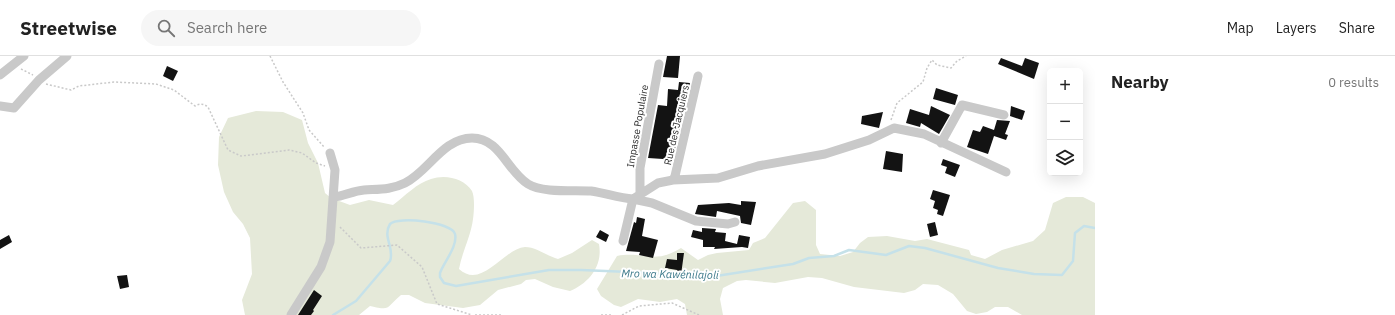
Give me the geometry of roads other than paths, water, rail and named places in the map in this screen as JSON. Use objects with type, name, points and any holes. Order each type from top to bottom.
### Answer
[{"type":"lane","points":[[0,75],[24,56]]},
{"type":"lane","points":[[0,106],[14,108],[39,80],[67,56]]},
{"type":"lane","name":"Impasse Populaire","points":[[623,241],[636,196],[659,64]]},
{"type":"lane","name":"Rue des Jacquiers","points":[[636,196],[658,183],[673,180],[678,165],[698,76]]},
{"type":"lane","points":[[941,143],[962,105],[1004,115]]},
{"type":"lane","points":[[673,180],[718,178],[758,166],[825,154],[869,140],[894,128],[924,134],[1006,172]]},
{"type":"lane","points":[[334,197],[363,190],[382,190],[406,183],[448,148],[465,139],[473,138],[484,139],[491,144],[519,176],[536,188],[591,191],[636,196],[696,221],[710,223],[735,222]]},
{"type":"lane","points":[[291,315],[312,282],[323,261],[330,242],[335,170],[330,153]]},
{"type":"waterway","name":"Mro wa Kawénilajoli","points":[[333,315],[356,301],[390,261],[391,252],[387,233],[388,229],[390,224],[403,220],[435,223],[452,230],[455,234],[454,244],[440,273],[440,277],[444,283],[456,286],[549,270],[654,273],[685,277],[710,277],[793,264],[809,258],[834,256],[849,250],[886,255],[909,246],[925,248],[998,268],[1034,274],[1062,275],[1073,261],[1075,233],[1084,226],[1095,228]]}]
